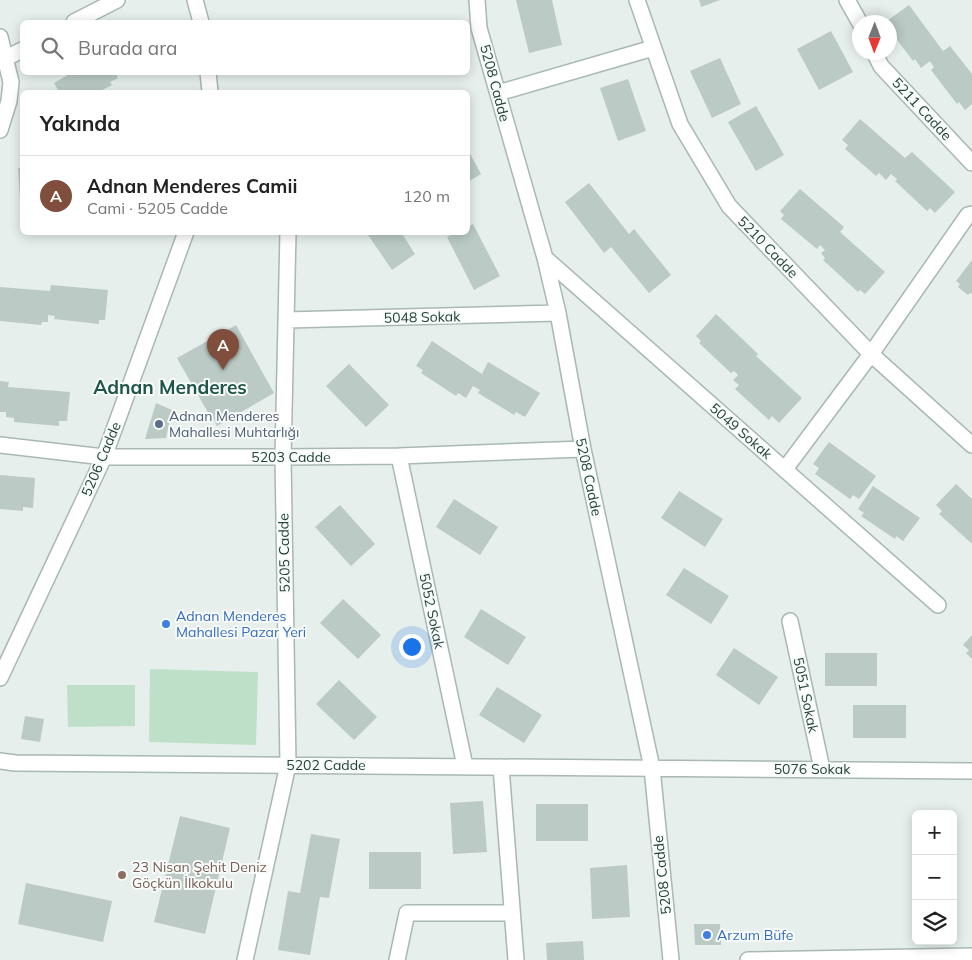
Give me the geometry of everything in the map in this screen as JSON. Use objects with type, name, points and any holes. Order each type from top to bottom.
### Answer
[{"type":"street","points":[[78,20],[117,0]]},
{"type":"street","points":[[195,0],[200,20]]},
{"type":"street","name":"5208 Cadde","points":[[477,0],[479,28],[545,258],[558,314],[583,449],[652,768],[671,960]]},
{"type":"street","name":"5210 Cadde","points":[[636,0],[680,124],[729,206],[871,354],[972,445]]},
{"type":"street","points":[[847,0],[855,15]]},
{"type":"street","points":[[0,36],[3,59],[11,82],[9,101],[0,130]]},
{"type":"street","points":[[498,93],[653,48]]},
{"type":"street","points":[[3,59],[20,51]]},
{"type":"street","name":"5211 Cadde","points":[[878,60],[881,66],[972,163]]},
{"type":"street","points":[[209,75],[213,90]]},
{"type":"street","points":[[785,470],[871,354],[968,215],[972,214]]},
{"type":"street","name":"5206 Cadde","points":[[0,678],[104,457],[185,235]]},
{"type":"street","name":"5205 Cadde","points":[[245,960],[288,765],[283,457],[288,235]]},
{"type":"street","name":"5049 Sokak","points":[[545,258],[938,605]]},
{"type":"street","name":"5048 Sokak","points":[[286,320],[558,314]]},
{"type":"street","name":"5203 Cadde","points":[[0,445],[104,457],[399,456],[583,449]]},
{"type":"street","name":"5052 Sokak","points":[[399,456],[465,766]]},
{"type":"street","name":"5051 Sokak","points":[[790,621],[822,770]]},
{"type":"street","name":"5202 Cadde","points":[[0,761],[15,763],[652,768]]},
{"type":"street","points":[[501,767],[516,960]]},
{"type":"street","name":"5076 Sokak","points":[[652,768],[972,771]]},
{"type":"street","points":[[397,960],[406,913],[512,913]]},
{"type":"street","points":[[748,960],[972,956]]},
{"type":"green space","points":[[150,669],[258,672],[256,745],[149,742]]},
{"type":"green space","points":[[67,685],[135,685],[135,726],[68,727]]},
{"type":"building","points":[[516,0],[552,0],[562,45],[529,53]]},
{"type":"building","points":[[699,0],[720,0],[701,7]]},
{"type":"building","points":[[909,5],[943,51],[950,46],[972,74],[972,104],[965,110],[959,102],[957,104],[931,70],[934,67],[930,61],[921,68],[915,59],[913,61],[897,40],[897,15],[895,15]]},
{"type":"building","points":[[831,31],[853,72],[819,90],[797,49]]},
{"type":"building","points":[[720,58],[741,104],[712,118],[690,71]]},
{"type":"building","points":[[68,75],[116,75],[118,78],[110,82],[112,85],[102,90],[58,90],[54,83]]},
{"type":"building","points":[[628,79],[646,131],[618,141],[600,88]]},
{"type":"building","points":[[756,106],[784,155],[756,171],[728,122]]},
{"type":"building","points":[[860,119],[905,158],[912,152],[955,192],[935,213],[930,208],[927,211],[895,181],[897,179],[891,174],[886,180],[879,173],[876,176],[845,149],[848,145],[842,140]]},
{"type":"building","points":[[470,154],[481,174],[470,181]]},
{"type":"building","points":[[18,168],[20,168],[20,200]]},
{"type":"building","points":[[589,183],[629,234],[634,229],[671,275],[649,293],[611,247],[604,253],[565,202]]},
{"type":"building","points":[[800,189],[844,227],[840,232],[885,272],[865,294],[860,290],[858,292],[823,260],[825,258],[821,253],[825,250],[820,245],[817,249],[781,219],[784,215],[780,211]]},
{"type":"building","points":[[473,224],[500,276],[474,290],[447,237],[451,235],[470,235],[470,226]]},
{"type":"building","points":[[368,235],[403,235],[415,254],[392,270]]},
{"type":"building","points":[[972,260],[972,294],[968,295],[958,287],[960,284],[956,281]]},
{"type":"building","points":[[51,285],[108,290],[105,320],[99,320],[99,324],[54,319],[55,316],[48,315],[48,322],[42,322],[41,325],[0,321],[0,287],[50,291]]},
{"type":"building","points":[[716,314],[758,354],[756,356],[802,398],[779,423],[772,416],[769,420],[735,389],[739,385],[733,380],[738,375],[734,371],[731,373],[699,343],[701,341],[696,336]]},
{"type":"building","points":[[236,325],[274,393],[217,426],[177,358]]},
{"type":"building","points":[[432,341],[482,374],[488,362],[540,393],[525,417],[516,412],[514,415],[478,393],[480,390],[473,386],[466,398],[458,393],[456,396],[421,373],[423,370],[416,366]]},
{"type":"building","points":[[349,364],[389,405],[366,427],[326,386]]},
{"type":"building","points":[[0,381],[9,382],[8,387],[70,392],[67,421],[59,421],[59,426],[14,422],[14,418],[6,417],[6,412],[0,412]]},
{"type":"building","name":"Adnan Menderes Mahallesi Muhtarlığı","points":[[156,403],[172,410],[166,438],[145,439]]},
{"type":"building","points":[[829,442],[876,476],[859,499],[853,495],[850,499],[815,474],[819,468],[813,464]]},
{"type":"building","points":[[0,475],[35,478],[33,508],[23,507],[23,511],[0,509]]},
{"type":"building","points":[[956,484],[972,499],[971,543],[939,514],[942,511],[936,505]]},
{"type":"building","points":[[873,486],[920,518],[903,541],[896,536],[895,539],[861,516],[864,513],[858,509]]},
{"type":"building","points":[[679,491],[723,519],[705,547],[661,518]]},
{"type":"building","points":[[454,499],[498,527],[480,555],[436,527]]},
{"type":"building","points":[[340,505],[375,544],[351,566],[315,527]]},
{"type":"building","points":[[684,568],[729,596],[711,624],[666,595]]},
{"type":"building","points":[[343,599],[381,635],[358,659],[320,623]]},
{"type":"building","points":[[481,609],[526,637],[508,665],[464,637]]},
{"type":"building","points":[[972,635],[972,659],[966,653],[969,650],[963,645]]},
{"type":"building","points":[[734,648],[778,677],[759,705],[716,675]]},
{"type":"building","points":[[825,653],[877,653],[877,686],[825,686]]},
{"type":"building","points":[[339,680],[377,717],[354,740],[316,704]]},
{"type":"building","points":[[497,687],[542,715],[524,743],[479,715]]},
{"type":"building","points":[[853,705],[906,705],[906,738],[853,738]]},
{"type":"building","points":[[25,716],[44,719],[40,742],[21,739]]},
{"type":"building","points":[[483,801],[487,852],[453,854],[450,803]]},
{"type":"building","points":[[536,804],[588,804],[588,841],[536,841]]},
{"type":"building","points":[[180,816],[230,828],[205,934],[154,922]]},
{"type":"building","points":[[311,834],[340,839],[329,898],[320,897],[310,955],[278,950],[288,891],[300,893]]},
{"type":"building","points":[[369,852],[421,852],[421,889],[369,889]]},
{"type":"building","points":[[627,865],[630,917],[592,919],[590,868]]},
{"type":"building","points":[[26,883],[112,901],[103,942],[18,924]]},
{"type":"building","name":"Arzum Büfe","points":[[694,924],[720,924],[721,945],[695,945]]},
{"type":"building","points":[[583,941],[584,960],[547,960],[546,943]]},
{"type":"place","name":"Adnan Menderes Camii","points":[[223,370]]},
{"type":"place","name":"Adnan Menderes Mahallesi Muhtarlığı","points":[[159,424]]},
{"type":"place","name":"Adnan Menderes Mahallesi Pazar Yeri","points":[[166,624]]},
{"type":"place","name":"23 Nisan Şehit Deniz Göçkün İlkokulu","points":[[122,875]]},
{"type":"place","name":"Arzum Büfe","points":[[707,935]]},
{"type":"district","name":"Adnan Menderes","points":[[170,387]]}]
